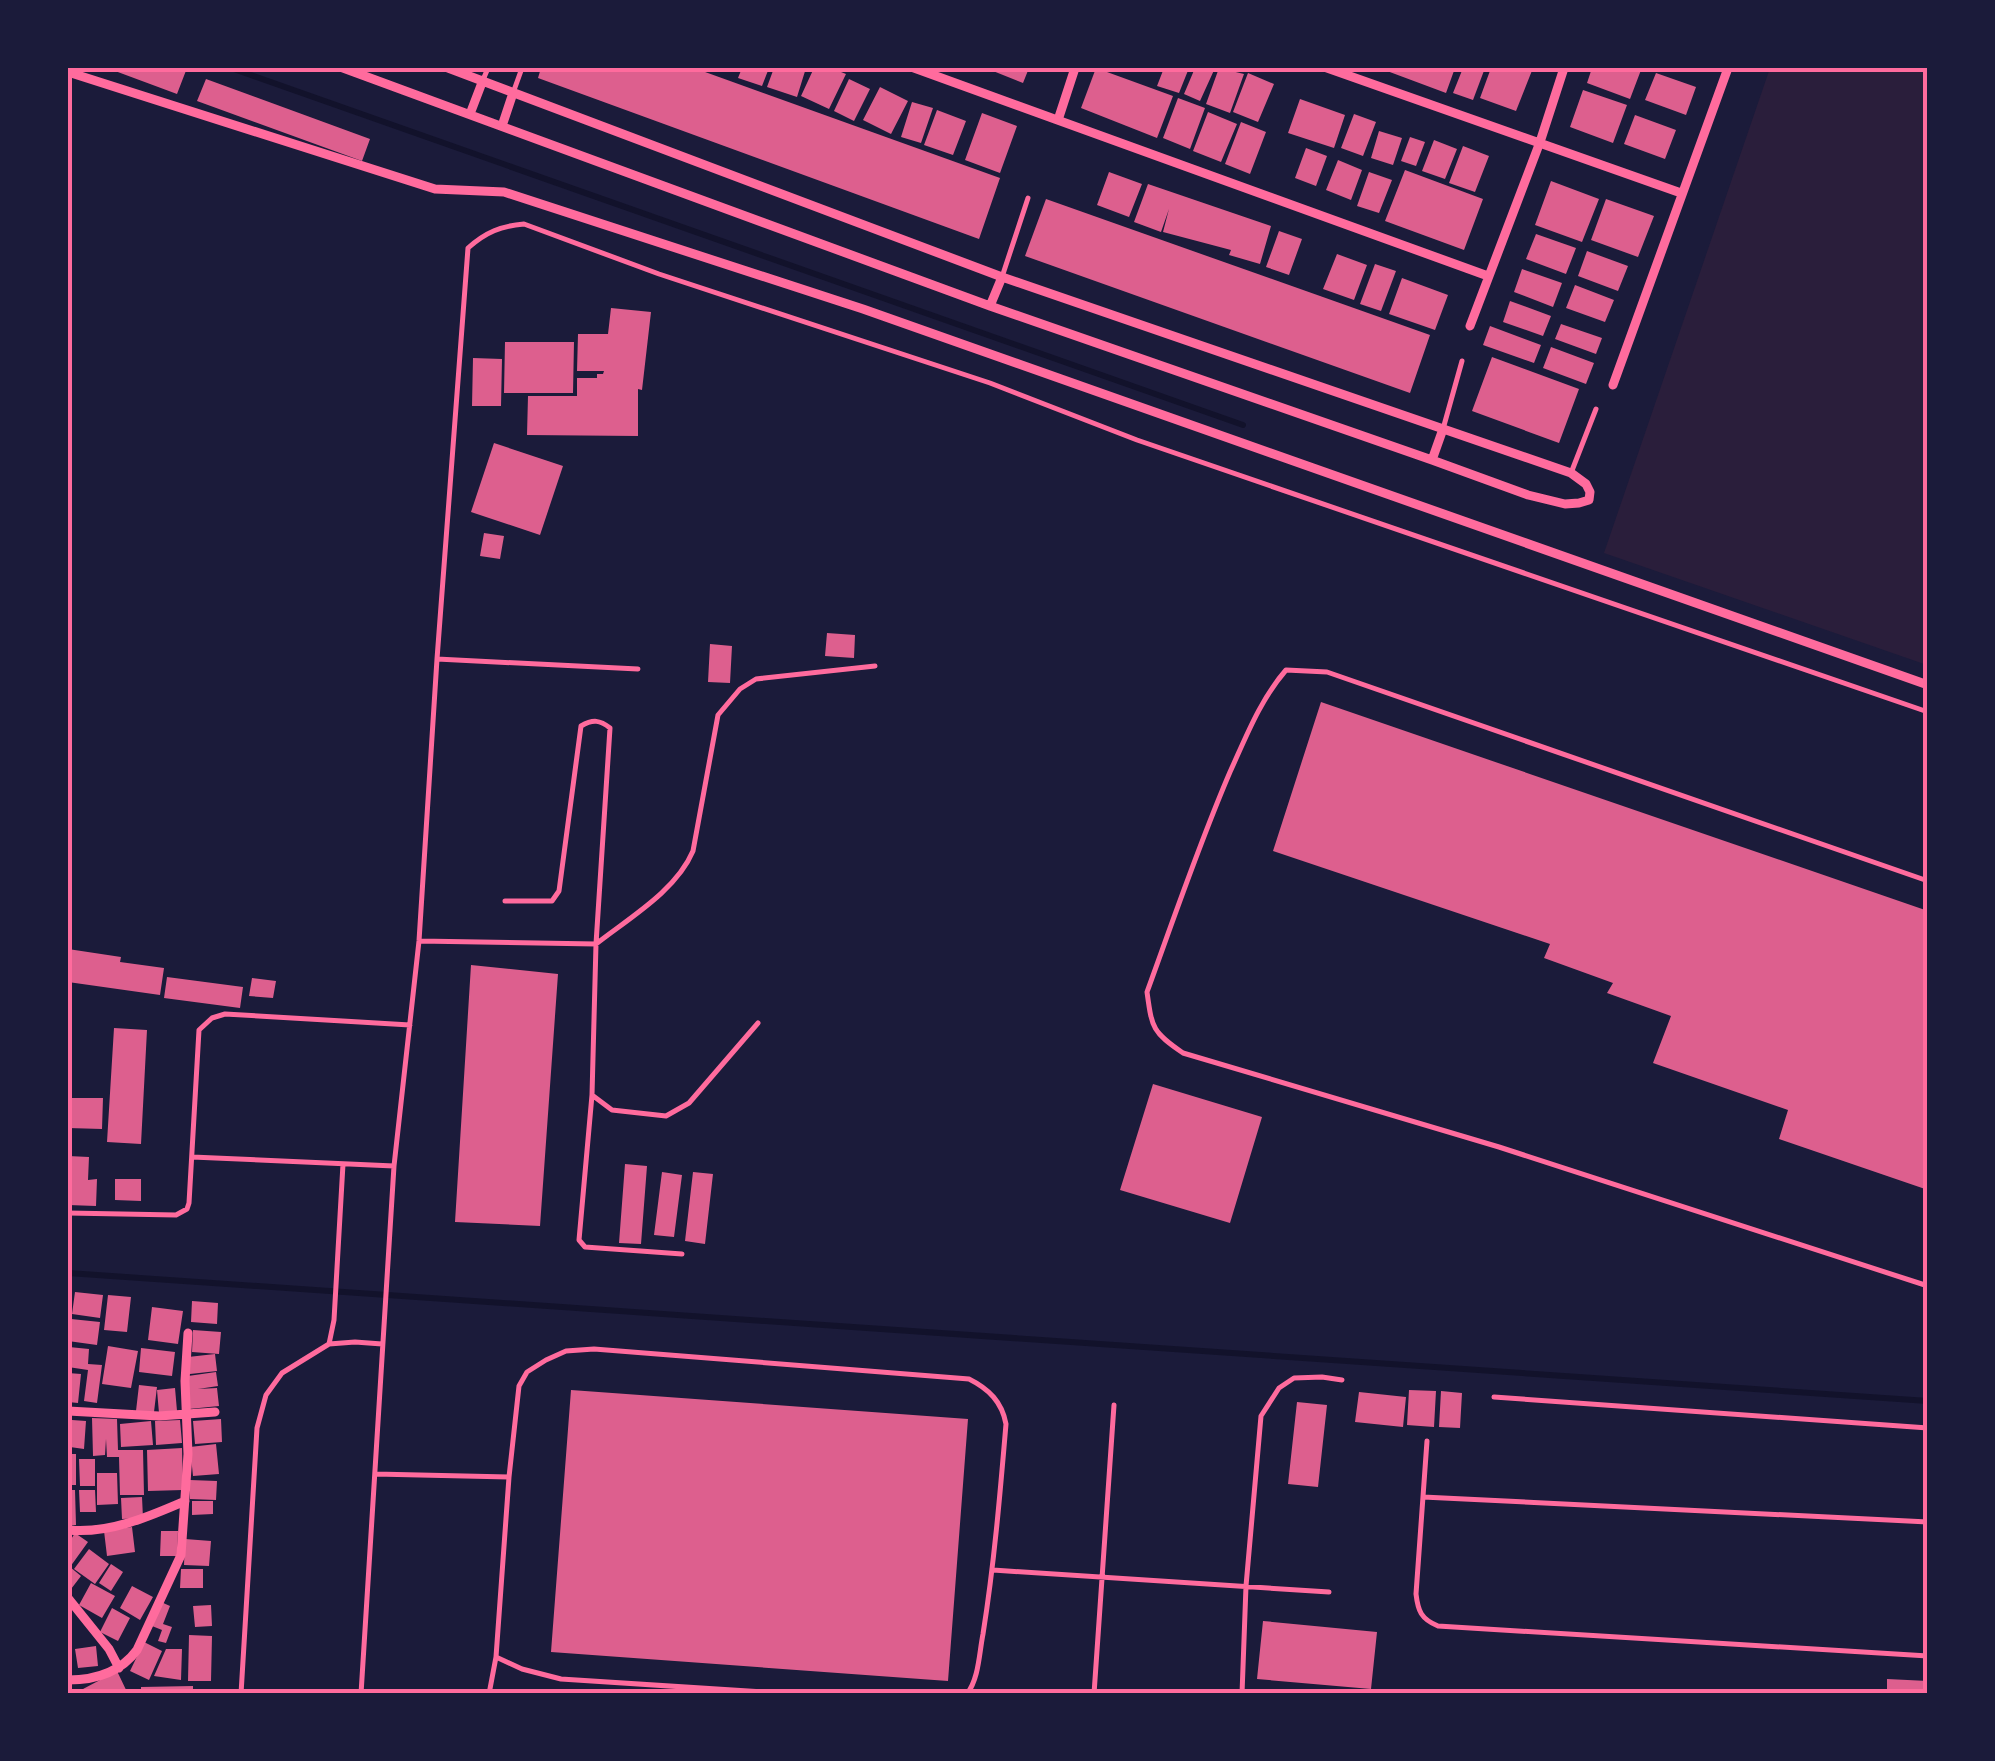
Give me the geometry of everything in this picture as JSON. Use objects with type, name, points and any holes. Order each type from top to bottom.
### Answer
[{"type":"street","points":[[343,68],[990,306],[1551,502],[1579,504],[1589,500],[1586,484],[1572,473],[1002,276],[448,68]]},
{"type":"street","points":[[914,68],[1488,276]]},
{"type":"street","points":[[1058,120],[1075,68]]},
{"type":"street","points":[[1327,68],[1682,193]]},
{"type":"street","points":[[1470,326],[1564,68]]},
{"type":"street","points":[[1614,385],[1728,68]]},
{"type":"street","points":[[68,72],[436,188],[504,192],[863,309],[1928,685]]},
{"type":"street","points":[[470,114],[483,80]]},
{"type":"street","points":[[502,126],[513,92]]},
{"type":"street","points":[[990,306],[1002,276]]},
{"type":"street","points":[[1432,460],[1443,430]]},
{"type":"street","points":[[68,1680],[88,1679],[119,1668],[137,1650],[177,1566],[186,1501],[188,1333]]},
{"type":"street","points":[[68,1411],[127,1415],[215,1412]]},
{"type":"street","points":[[68,1530],[118,1526],[186,1501]]},
{"type":"street","points":[[68,1598],[109,1649],[119,1668]]},
{"type":"lane","points":[[483,80],[488,68]]},
{"type":"lane","points":[[513,92],[522,68]]},
{"type":"lane","points":[[1002,276],[1028,198]]},
{"type":"lane","points":[[361,1694],[394,1166],[419,941],[468,248],[489,232],[505,225],[524,224],[1928,712]]},
{"type":"lane","points":[[1443,430],[1462,361]]},
{"type":"lane","points":[[1572,473],[1596,409]]},
{"type":"lane","points":[[437,659],[638,669]]},
{"type":"lane","points":[[419,941],[596,944],[686,867],[693,851],[718,716],[740,689],[756,679],[876,666]]},
{"type":"lane","points":[[1928,881],[1327,672],[1286,670],[1271,688],[1210,819],[1147,992],[1151,1021],[1160,1037],[1183,1053],[1499,1147],[1928,1286]]},
{"type":"lane","points":[[506,901],[552,900],[558,891],[581,726],[590,721],[602,722],[610,728],[596,944],[592,1094],[579,1240],[586,1247],[682,1254]]},
{"type":"lane","points":[[68,1213],[176,1215],[187,1209],[199,1030],[212,1018],[226,1014],[410,1025]]},
{"type":"lane","points":[[592,1094],[612,1110],[666,1116],[689,1102],[758,1023]]},
{"type":"lane","points":[[192,1157],[394,1166]]},
{"type":"lane","points":[[329,1344],[334,1320],[343,1164]]},
{"type":"lane","points":[[241,1694],[257,1428],[266,1395],[282,1373],[329,1344],[382,1344]]},
{"type":"lane","points":[[489,1694],[496,1657],[518,1386],[527,1372],[546,1360],[566,1352],[594,1349],[969,1379],[984,1386],[997,1400],[1006,1424],[993,1570],[976,1674],[967,1694]]},
{"type":"lane","points":[[1242,1694],[1246,1586],[1261,1416],[1279,1388],[1294,1378],[1342,1380]]},
{"type":"lane","points":[[1494,1396],[1928,1428]]},
{"type":"lane","points":[[1094,1694],[1114,1405]]},
{"type":"lane","points":[[1428,1441],[1416,1594],[1423,1618],[1438,1626],[1928,1656]]},
{"type":"lane","points":[[375,1474],[509,1477]]},
{"type":"lane","points":[[1423,1497],[1928,1522]]},
{"type":"lane","points":[[993,1570],[1329,1592]]},
{"type":"lane","points":[[496,1657],[522,1669],[561,1678],[793,1694]]},
{"type":"shaded area","points":[[1770,68],[1927,68],[1927,665],[1604,553]]},
{"type":"building","points":[[107,68],[187,68],[177,94]]},
{"type":"building","points":[[541,68],[694,68],[1000,178],[979,239],[538,78]]},
{"type":"building","points":[[742,68],[769,68],[762,86],[738,78]]},
{"type":"building","points":[[774,68],[806,68],[797,97],[767,87]]},
{"type":"building","points":[[814,68],[831,68],[846,74],[829,109],[801,96]]},
{"type":"building","points":[[1029,68],[1023,83],[993,71]]},
{"type":"building","points":[[1096,68],[1173,96],[1157,138],[1081,108]]},
{"type":"building","points":[[1164,68],[1189,68],[1179,93],[1157,86]]},
{"type":"building","points":[[1195,68],[1215,68],[1200,101],[1184,94]]},
{"type":"building","points":[[1219,68],[1244,74],[1230,113],[1206,104]]},
{"type":"building","points":[[1379,68],[1455,68],[1446,93]]},
{"type":"building","points":[[1463,68],[1485,68],[1473,100],[1453,93]]},
{"type":"building","points":[[1491,68],[1533,68],[1516,111],[1480,98]]},
{"type":"building","points":[[1592,68],[1641,70],[1630,99],[1587,83]]},
{"type":"building","points":[[1248,73],[1274,84],[1258,122],[1233,112]]},
{"type":"building","points":[[1656,73],[1696,87],[1686,115],[1645,100]]},
{"type":"building","points":[[206,79],[370,139],[362,161],[197,101]]},
{"type":"building","points":[[849,79],[870,89],[854,121],[834,111]]},
{"type":"building","points":[[880,87],[908,101],[891,134],[863,120]]},
{"type":"building","points":[[1583,90],[1627,105],[1613,143],[1570,127]]},
{"type":"building","points":[[1178,98],[1205,108],[1190,149],[1163,138]]},
{"type":"building","points":[[1300,99],[1345,115],[1334,148],[1288,133]]},
{"type":"building","points":[[912,102],[933,108],[921,143],[901,137]]},
{"type":"building","points":[[937,110],[966,121],[953,155],[924,145]]},
{"type":"building","points":[[1208,112],[1237,124],[1221,162],[1193,151]]},
{"type":"building","points":[[982,113],[1017,126],[1000,173],[965,160]]},
{"type":"building","points":[[1354,114],[1376,122],[1363,156],[1341,148]]},
{"type":"building","points":[[1635,115],[1676,130],[1665,159],[1624,144]]},
{"type":"building","points":[[1241,122],[1266,132],[1250,174],[1225,164]]},
{"type":"building","points":[[1379,131],[1402,138],[1393,165],[1371,158]]},
{"type":"building","points":[[1410,137],[1425,142],[1416,166],[1401,161]]},
{"type":"building","points":[[1434,140],[1457,149],[1445,179],[1422,171]]},
{"type":"building","points":[[1463,146],[1489,156],[1475,192],[1449,183]]},
{"type":"building","points":[[1306,148],[1327,156],[1316,186],[1295,178]]},
{"type":"building","points":[[1338,160],[1362,170],[1351,200],[1326,190]]},
{"type":"building","points":[[1405,170],[1483,199],[1464,250],[1385,221]]},
{"type":"building","points":[[1109,172],[1142,184],[1129,217],[1097,205]]},
{"type":"building","points":[[1369,172],[1392,180],[1379,213],[1357,206]]},
{"type":"building","points":[[1551,181],[1599,199],[1582,242],[1535,225]]},
{"type":"building","points":[[1148,184],[1271,226],[1260,264],[1229,255],[1231,250],[1163,232],[1169,209],[1161,232],[1134,222]]},
{"type":"building","points":[[1046,199],[1430,335],[1410,393],[1025,256]]},
{"type":"building","points":[[1606,199],[1654,216],[1638,257],[1591,240]]},
{"type":"building","points":[[1279,231],[1302,239],[1289,275],[1266,267]]},
{"type":"building","points":[[1536,234],[1576,248],[1566,274],[1526,259]]},
{"type":"building","points":[[1587,251],[1628,266],[1618,291],[1578,276]]},
{"type":"building","points":[[1337,254],[1367,265],[1354,300],[1323,289]]},
{"type":"building","points":[[1375,264],[1396,271],[1381,311],[1360,304]]},
{"type":"building","points":[[1522,269],[1562,283],[1553,307],[1514,292]]},
{"type":"building","points":[[1402,278],[1448,295],[1435,330],[1389,314]]},
{"type":"building","points":[[1575,285],[1614,300],[1605,322],[1566,308]]},
{"type":"building","points":[[1510,301],[1551,316],[1543,336],[1503,322]]},
{"type":"building","points":[[611,308],[651,312],[642,390],[638,389],[638,436],[527,435],[528,396],[577,396],[577,378],[597,378],[597,374],[603,374],[604,371],[577,371],[578,334],[608,334]]},
{"type":"building","points":[[1561,324],[1602,338],[1596,354],[1555,339]]},
{"type":"building","points":[[1490,326],[1541,345],[1534,363],[1483,345]]},
{"type":"building","points":[[505,342],[574,342],[573,393],[504,393]]},
{"type":"building","points":[[1551,347],[1594,363],[1586,384],[1543,368]]},
{"type":"building","points":[[1492,357],[1579,389],[1559,443],[1472,411]]},
{"type":"building","points":[[473,358],[502,359],[501,406],[472,406]]},
{"type":"building","points":[[494,443],[563,466],[540,535],[471,512]]},
{"type":"building","points":[[484,533],[504,536],[500,559],[480,556]]},
{"type":"building","points":[[827,633],[855,635],[854,658],[825,656]]},
{"type":"building","points":[[710,644],[732,646],[730,683],[708,682]]},
{"type":"building","points":[[1321,702],[1928,911],[1928,1190],[1779,1139],[1788,1110],[1653,1063],[1671,1016],[1607,993],[1613,983],[1544,958],[1550,944],[1273,851]]},
{"type":"building","points":[[68,949],[164,968],[160,995],[68,982]]},
{"type":"building","points":[[471,965],[558,974],[540,1226],[455,1222]]},
{"type":"building","points":[[167,977],[243,987],[240,1008],[164,998]]},
{"type":"building","points":[[252,978],[276,981],[273,998],[249,996]]},
{"type":"building","points":[[114,1028],[147,1030],[141,1144],[107,1142]]},
{"type":"building","points":[[1153,1084],[1262,1117],[1230,1223],[1120,1190]]},
{"type":"building","points":[[68,1098],[103,1098],[102,1129],[68,1128]]},
{"type":"building","points":[[68,1156],[89,1157],[88,1180],[97,1179],[96,1206],[68,1205]]},
{"type":"building","points":[[625,1164],[647,1166],[641,1244],[619,1243]]},
{"type":"building","points":[[662,1172],[682,1175],[674,1237],[654,1235]]},
{"type":"building","points":[[693,1172],[713,1174],[705,1244],[685,1241]]},
{"type":"building","points":[[115,1179],[141,1179],[141,1201],[115,1200]]},
{"type":"building","points":[[75,1292],[103,1295],[100,1318],[72,1314]]},
{"type":"building","points":[[108,1295],[131,1297],[127,1332],[104,1330]]},
{"type":"building","points":[[192,1301],[218,1303],[217,1324],[191,1322]]},
{"type":"building","points":[[152,1307],[183,1311],[178,1344],[148,1340]]},
{"type":"building","points":[[71,1319],[100,1322],[97,1345],[68,1341]]},
{"type":"building","points":[[193,1330],[221,1332],[219,1354],[192,1352]]},
{"type":"building","points":[[108,1346],[138,1351],[131,1388],[102,1384]]},
{"type":"building","points":[[69,1347],[89,1349],[88,1364],[102,1365],[97,1403],[84,1401],[88,1370],[68,1367]]},
{"type":"building","points":[[141,1348],[175,1352],[172,1376],[139,1372]]},
{"type":"building","points":[[215,1354],[217,1371],[190,1374],[188,1357]]},
{"type":"building","points":[[216,1372],[218,1386],[198,1389],[217,1388],[219,1406],[189,1409],[188,1376]]},
{"type":"building","points":[[68,1373],[81,1374],[78,1403],[68,1402]]},
{"type":"building","points":[[139,1385],[157,1387],[154,1412],[136,1411]]},
{"type":"building","points":[[175,1388],[177,1411],[159,1413],[157,1390]]},
{"type":"building","points":[[571,1390],[968,1419],[948,1681],[551,1652]]},
{"type":"building","points":[[1409,1390],[1436,1391],[1434,1427],[1407,1425]]},
{"type":"building","points":[[1441,1391],[1462,1393],[1460,1428],[1439,1427]]},
{"type":"building","points":[[1359,1392],[1406,1397],[1403,1427],[1355,1422]]},
{"type":"building","points":[[1297,1402],[1327,1405],[1318,1487],[1288,1484]]},
{"type":"building","points":[[92,1418],[117,1419],[118,1450],[143,1450],[144,1495],[120,1495],[119,1457],[107,1457],[106,1439],[105,1455],[93,1456]]},
{"type":"building","points":[[221,1419],[222,1442],[195,1444],[193,1421]]},
{"type":"building","points":[[72,1420],[86,1421],[84,1449],[70,1447]]},
{"type":"building","points":[[180,1420],[182,1443],[156,1445],[155,1421]]},
{"type":"building","points":[[151,1421],[153,1445],[121,1447],[120,1424]]},
{"type":"building","points":[[216,1444],[219,1474],[193,1476],[190,1447]]},
{"type":"building","points":[[182,1448],[183,1490],[148,1491],[147,1450]]},
{"type":"building","points":[[68,1454],[76,1454],[76,1485],[68,1485]]},
{"type":"building","points":[[79,1459],[95,1459],[95,1486],[80,1486]]},
{"type":"building","points":[[97,1473],[117,1473],[118,1504],[97,1505]]},
{"type":"building","points":[[190,1480],[217,1481],[216,1500],[190,1499]]},
{"type":"building","points":[[68,1490],[75,1490],[76,1525],[68,1526]]},
{"type":"building","points":[[79,1490],[95,1490],[96,1512],[80,1512]]},
{"type":"building","points":[[142,1497],[143,1518],[122,1519],[121,1498]]},
{"type":"building","points":[[192,1501],[213,1501],[213,1514],[192,1515]]},
{"type":"building","points":[[132,1527],[135,1552],[107,1556],[104,1531]]},
{"type":"building","points":[[161,1531],[178,1531],[177,1556],[160,1556]]},
{"type":"building","points":[[75,1533],[88,1542],[70,1567],[81,1576],[68,1593],[68,1544]]},
{"type":"building","points":[[185,1539],[211,1541],[209,1566],[184,1565]]},
{"type":"building","points":[[89,1549],[109,1564],[95,1584],[74,1569]]},
{"type":"building","points":[[111,1564],[123,1572],[111,1591],[99,1583]]},
{"type":"building","points":[[181,1569],[203,1569],[203,1588],[180,1588]]},
{"type":"building","points":[[91,1583],[115,1596],[102,1618],[79,1605]]},
{"type":"building","points":[[132,1586],[153,1597],[140,1620],[120,1608]]},
{"type":"building","points":[[161,1602],[170,1606],[163,1624],[172,1627],[166,1643],[158,1641],[162,1630],[152,1626]]},
{"type":"building","points":[[211,1605],[212,1626],[195,1627],[193,1606]]},
{"type":"building","points":[[112,1608],[130,1618],[118,1641],[100,1632]]},
{"type":"building","points":[[1263,1621],[1377,1632],[1371,1689],[1257,1679]]},
{"type":"building","points":[[189,1635],[212,1636],[211,1681],[188,1681]]},
{"type":"building","points":[[144,1642],[162,1651],[149,1680],[130,1671]]},
{"type":"building","points":[[96,1646],[98,1666],[78,1668],[75,1649]]},
{"type":"building","points":[[166,1649],[182,1649],[181,1680],[154,1676]]},
{"type":"building","points":[[117,1671],[128,1694],[85,1694],[83,1689]]},
{"type":"building","points":[[1887,1679],[1928,1681],[1928,1694],[1887,1694]]},
{"type":"building","points":[[193,1686],[193,1694],[141,1694],[141,1687]]},
{"type":"waterway","points":[[231,68],[1243,425]]},
{"type":"waterway","points":[[68,1273],[1928,1401]]}]
